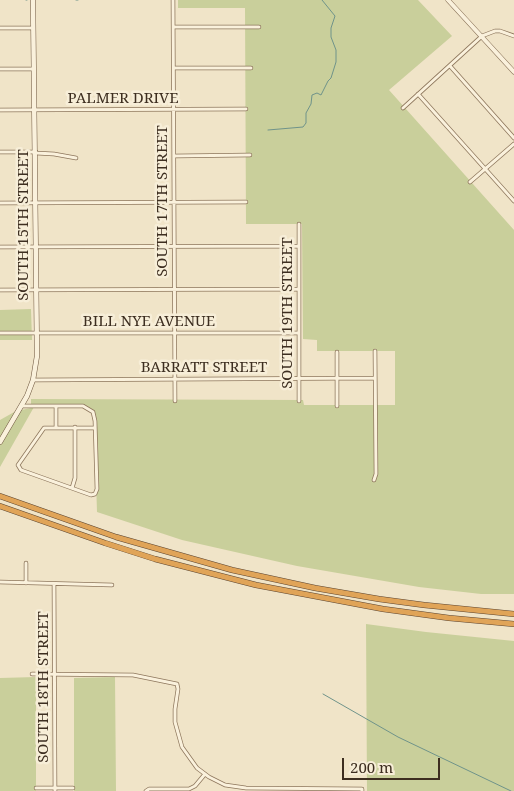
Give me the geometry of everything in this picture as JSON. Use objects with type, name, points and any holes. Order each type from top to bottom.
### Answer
[{"type":"highway","points":[[0,496],[116,537],[232,570],[315,588],[379,599],[424,606],[514,614]]},
{"type":"highway","points":[[0,506],[146,556],[256,585],[383,609],[514,624]]},
{"type":"main road","name":"SOUTH 15TH STREET","points":[[0,442],[23,406],[32,380],[37,356],[33,1]]},
{"type":"street","name":"SOUTH 17TH STREET","points":[[174,0],[175,401]]},
{"type":"street","points":[[448,0],[514,72]]},
{"type":"street","points":[[174,27],[258,27]]},
{"type":"street","points":[[0,28],[33,28]]},
{"type":"street","points":[[403,108],[482,36],[495,31],[505,32],[514,36]]},
{"type":"street","points":[[450,66],[514,138]]},
{"type":"street","points":[[174,68],[251,68]]},
{"type":"street","points":[[0,69],[33,69]]},
{"type":"street","points":[[418,94],[514,201]]},
{"type":"street","name":"PALMER DRIVE","points":[[0,110],[246,109]]},
{"type":"street","points":[[470,182],[514,144]]},
{"type":"street","points":[[0,152],[36,152],[76,158]]},
{"type":"street","points":[[174,156],[250,155]]},
{"type":"street","points":[[0,203],[246,202]]},
{"type":"street","name":"SOUTH 19TH STREET","points":[[299,224],[299,401]]},
{"type":"street","points":[[0,247],[299,246]]},
{"type":"street","points":[[0,290],[299,289]]},
{"type":"street","name":"BILL NYE AVENUE","points":[[0,333],[299,333]]},
{"type":"street","points":[[374,480],[376,474],[375,351]]},
{"type":"street","points":[[337,352],[337,406]]},
{"type":"street","name":"BARRATT STREET","points":[[32,380],[376,378]]},
{"type":"street","points":[[23,406],[83,406],[90,409],[94,415],[95,428],[97,489],[95,494],[88,494],[21,470],[18,467],[18,463],[46,427],[95,428]]},
{"type":"street","points":[[56,406],[56,427]]},
{"type":"street","points":[[72,488],[75,478],[75,427]]},
{"type":"street","points":[[26,563],[26,583]]},
{"type":"street","points":[[0,582],[112,585]]},
{"type":"street","name":"SOUTH 18TH STREET","points":[[54,584],[55,790]]},
{"type":"street","points":[[32,674],[133,675],[177,684],[175,715],[179,739],[191,761],[204,774],[226,785],[238,788],[362,790]]},
{"type":"street","points":[[146,791],[149,789],[192,788],[204,774]]},
{"type":"street","points":[[36,788],[55,790],[73,788]]},
{"type":"green space","points":[[178,0],[418,0],[452,36],[389,90],[514,230],[514,594],[481,594],[419,587],[297,566],[182,540],[97,512],[94,415],[87,407],[34,407],[0,467],[0,420],[16,411],[31,408],[31,399],[303,400],[304,405],[395,405],[395,351],[317,351],[317,340],[303,339],[302,224],[246,224],[245,8],[178,8]]},
{"type":"green space","points":[[31,309],[32,340],[0,340],[0,310]]},
{"type":"green space","points":[[366,624],[514,641],[514,791],[367,791]]},
{"type":"green space","points":[[36,677],[36,791],[0,791],[0,678]]},
{"type":"green space","points":[[115,677],[116,791],[74,791],[74,678]]},
{"type":"waterway","points":[[268,130],[303,127],[306,123],[306,113],[311,104],[312,95],[317,93],[321,95],[331,78],[336,62],[336,50],[331,37],[331,28],[335,16],[322,0]]},
{"type":"waterway","points":[[323,694],[398,737],[511,791]]}]
